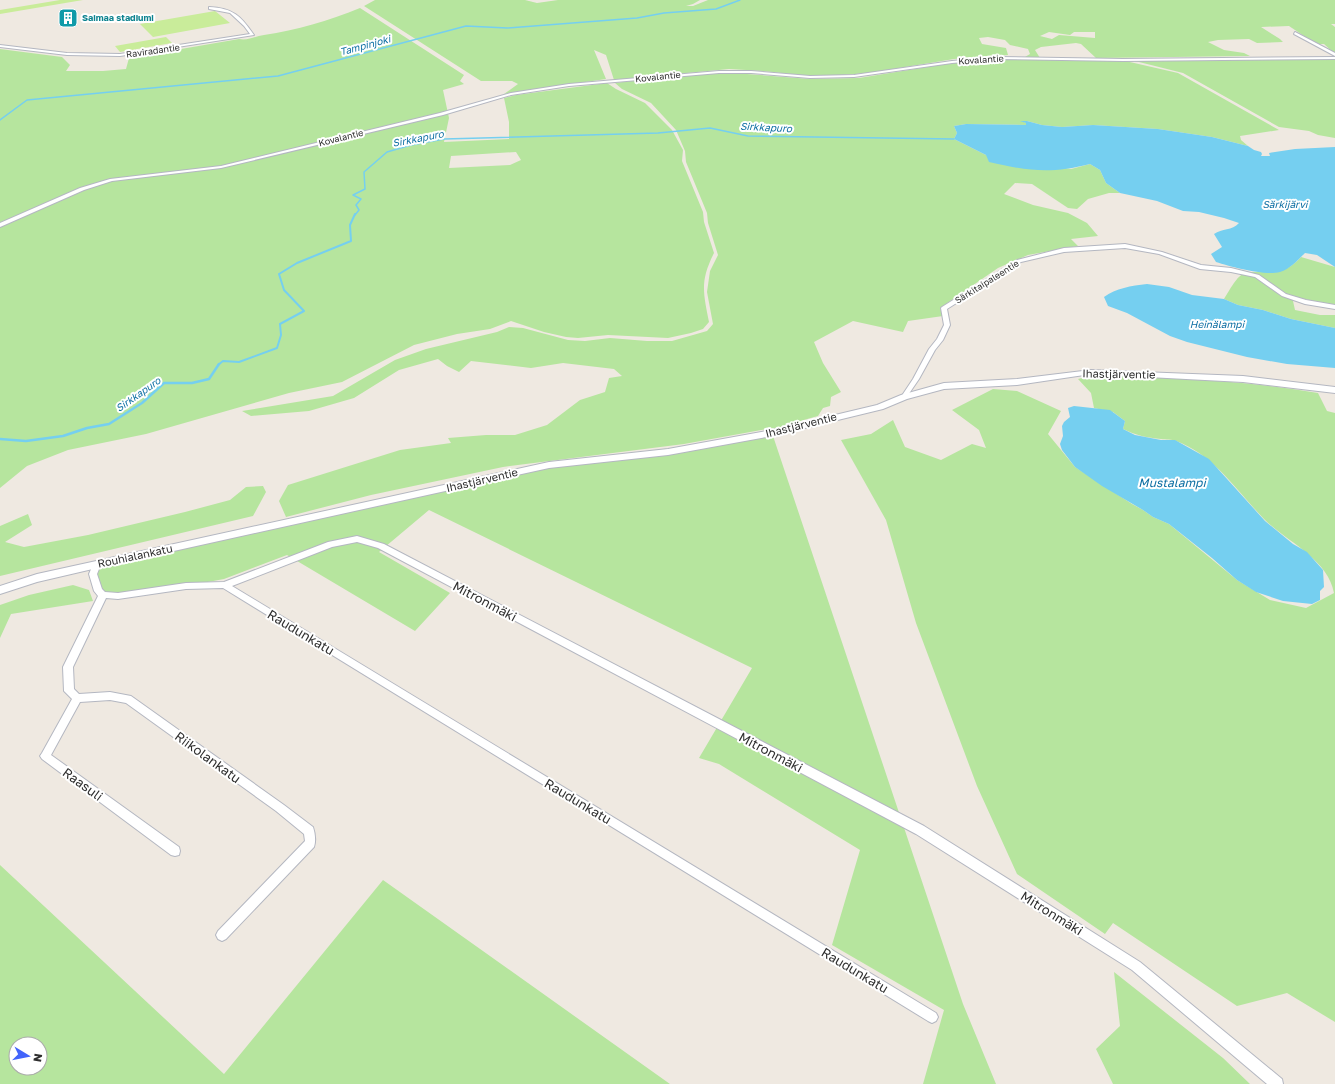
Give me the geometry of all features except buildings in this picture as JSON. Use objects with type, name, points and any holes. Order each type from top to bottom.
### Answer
[{"type":"street","name":"Raviradantie","points":[[0,46],[67,54],[120,55],[252,35],[232,12],[210,8]]},
{"type":"street","points":[[1295,33],[1335,56]]},
{"type":"street","name":"Kovalantie","points":[[0,225],[82,189],[112,180],[221,167],[441,114],[511,94],[562,86],[719,72],[751,72],[810,77],[854,76],[952,62],[998,58],[1130,60],[1335,56]]},
{"type":"street","name":"Särkitaipaleentie","points":[[904,397],[932,349],[940,340],[947,325],[944,308],[1019,261],[1064,250],[1125,246],[1143,248],[1176,257],[1200,267],[1231,270],[1257,276],[1284,295],[1305,302],[1335,307]]},
{"type":"street","name":"Ihastjärventie","points":[[270,527],[549,465],[668,452],[772,433],[880,406],[904,397],[944,386],[1017,382],[1092,372],[1244,379],[1335,390]]},
{"type":"street","name":"Rouhialankatu","points":[[0,590],[37,578],[97,564],[270,527]]},
{"type":"street","name":"Mitronmäki","points":[[224,585],[331,544],[357,539],[381,546],[920,830],[1136,966],[1277,1084]]},
{"type":"street","points":[[97,564],[93,574],[95,586],[98,592],[103,595],[118,596],[186,586],[224,585]]},
{"type":"street","name":"Raudunkatu","points":[[224,585],[932,1017]]},
{"type":"street","points":[[77,698],[68,691],[68,667],[103,595]]},
{"type":"street","name":"Riikolankatu","points":[[77,698],[110,696],[128,699],[280,808],[309,831],[310,843],[222,935]]},
{"type":"street","name":"Raasuli","points":[[77,698],[45,756],[175,850]]},
{"type":"green space","points":[[60,0],[83,0],[0,14],[0,10]]},
{"type":"green space","points":[[375,0],[525,0],[537,3],[558,0],[700,0],[686,6],[693,6],[708,0],[1335,0],[1335,24],[1331,24],[1335,27],[1335,54],[1324,44],[1319,44],[1307,38],[1289,26],[1261,27],[1283,42],[1257,43],[1249,39],[1218,40],[1208,42],[1224,50],[1244,53],[1250,56],[1096,58],[1081,44],[1076,43],[1041,47],[1035,50],[1040,58],[1025,57],[1030,54],[1028,49],[1010,45],[1005,40],[988,37],[979,38],[982,44],[1006,48],[1008,55],[954,59],[869,73],[842,75],[809,76],[729,69],[614,80],[606,55],[594,50],[606,79],[504,94],[518,84],[512,81],[481,81],[364,6]],"holes":[[[1049,32],[1070,35],[1074,32],[1095,32],[1095,38],[1059,35],[1052,39],[1040,36]]]},
{"type":"green space","points":[[360,8],[464,75],[460,81],[464,84],[443,90],[449,118],[444,142],[509,139],[509,122],[504,98],[516,95],[607,83],[645,103],[672,130],[683,150],[682,161],[703,212],[704,222],[714,253],[706,271],[704,287],[709,322],[703,329],[668,338],[608,335],[578,338],[544,332],[511,321],[490,329],[457,334],[414,345],[342,382],[289,393],[146,434],[68,450],[27,466],[0,488],[0,49],[62,57],[70,65],[66,71],[103,71],[126,69],[129,58],[239,39],[248,39],[300,28]],"holes":[[[516,152],[521,160],[510,165],[449,168],[451,156]]]},
{"type":"green space","points":[[215,11],[230,23],[153,37],[140,24]]},
{"type":"green space","points":[[166,37],[172,43],[120,52],[115,46]]},
{"type":"green space","points":[[1014,59],[1121,60],[1178,73],[1279,130],[1240,136],[1241,140],[1248,146],[1212,137],[1158,129],[1093,125],[1062,127],[1042,125],[1027,121],[1022,121],[1026,123],[1026,125],[966,124],[954,126],[957,133],[954,139],[986,155],[1071,169],[1090,164],[1100,170],[1106,183],[1120,193],[1109,193],[1088,199],[1077,209],[1068,208],[1032,184],[1015,183],[1004,194],[1033,205],[1068,213],[1087,223],[1098,236],[1071,239],[1078,246],[1028,255],[998,268],[940,308],[943,316],[908,321],[903,332],[853,321],[814,342],[823,363],[841,392],[831,397],[830,406],[823,408],[818,416],[793,423],[785,428],[767,429],[684,444],[503,467],[371,495],[286,517],[279,501],[288,485],[400,450],[451,443],[448,438],[486,435],[515,435],[547,425],[580,400],[605,392],[609,378],[622,376],[614,369],[563,363],[531,368],[471,361],[459,372],[447,366],[438,359],[399,370],[354,398],[309,411],[251,416],[242,411],[333,396],[395,360],[426,349],[497,332],[509,327],[523,328],[568,340],[585,341],[610,338],[647,341],[672,341],[707,331],[713,324],[707,292],[710,271],[718,255],[708,223],[707,213],[686,162],[685,151],[676,130],[651,103],[622,89],[615,83],[669,76],[709,74],[747,74],[810,79],[859,78],[952,63]]},
{"type":"green space","points":[[1335,59],[1335,138],[1318,135],[1309,131],[1279,127],[1183,73],[1131,60]]},
{"type":"green space","points":[[1301,257],[1335,267],[1335,306],[1300,298],[1293,301],[1295,310],[1320,315],[1335,315],[1335,328],[1291,319],[1263,310],[1238,305],[1224,299],[1235,282],[1243,274],[1250,272],[1271,272],[1282,270],[1291,266]]},
{"type":"green space","points":[[1094,375],[1234,382],[1318,393],[1327,411],[1335,413],[1335,1022],[1287,993],[1237,1006],[1113,923],[1105,934],[1017,874],[977,786],[916,623],[886,520],[841,440],[871,434],[893,420],[905,447],[941,460],[972,444],[986,448],[979,430],[952,410],[993,389],[1017,391],[1061,411],[1048,434],[1075,467],[1153,517],[1169,524],[1237,580],[1270,600],[1306,608],[1334,593],[1324,570],[1305,552],[1264,519],[1224,475],[1202,455],[1190,447],[1174,440],[1146,437],[1123,429],[1125,421],[1113,412],[1094,408],[1091,393],[1078,379]]},
{"type":"green space","points":[[772,433],[963,1004],[996,1084],[923,1084],[944,1010],[832,945],[860,850],[719,764],[699,758],[752,668],[429,510],[379,552],[450,593],[415,631],[287,555],[224,579],[186,586],[103,595],[95,586],[97,564],[549,465],[668,452]]},
{"type":"green space","points":[[263,486],[266,492],[253,516],[0,576],[0,526],[28,514],[32,525],[5,542],[24,547],[88,535],[230,500],[246,487]]},
{"type":"green space","points":[[73,585],[89,590],[93,601],[11,614],[0,638],[0,605],[29,595]]},
{"type":"green space","points":[[0,865],[224,1074],[383,880],[670,1084],[0,1084]]},
{"type":"green space","points":[[1114,972],[1223,1058],[1250,1084],[1113,1084],[1096,1049],[1120,1026]]},
{"type":"water","name":"Särkijärvi","points":[[1020,121],[1062,127],[1093,125],[1158,129],[1212,137],[1248,146],[1261,152],[1261,156],[1270,156],[1269,153],[1295,149],[1335,147],[1335,267],[1317,255],[1305,253],[1287,269],[1273,273],[1248,270],[1216,262],[1211,254],[1222,247],[1214,234],[1236,226],[1239,223],[1199,212],[1183,211],[1157,201],[1120,193],[1106,183],[1100,170],[1090,164],[1051,170],[1016,168],[989,162],[986,155],[954,139],[957,133],[954,126],[966,124],[1026,125],[1026,123]]},
{"type":"water","name":"Heinälampi","points":[[1147,284],[1169,287],[1192,295],[1224,299],[1238,305],[1263,310],[1291,319],[1335,328],[1335,368],[1287,364],[1247,357],[1187,342],[1170,336],[1127,313],[1108,306],[1104,297],[1119,289]]},
{"type":"water","name":"Mustalampi","points":[[1074,406],[1110,410],[1125,421],[1123,429],[1135,435],[1161,440],[1175,440],[1209,459],[1265,521],[1293,544],[1307,552],[1323,570],[1324,587],[1320,591],[1320,600],[1312,604],[1283,601],[1256,592],[1237,580],[1169,524],[1153,517],[1102,486],[1075,467],[1062,450],[1060,444],[1063,436],[1062,426],[1070,417],[1068,408]]},
{"type":"waterway","name":"Tampinjoki","points":[[0,120],[27,100],[278,76],[466,26],[507,28],[637,18],[664,13],[716,9],[740,0]]},
{"type":"waterway","name":"Sirkkapuro","points":[[355,215],[359,210],[356,205],[361,199],[353,195],[365,189],[364,172],[387,152],[411,145],[444,139],[658,133],[710,128],[748,136],[954,139]]},
{"type":"waterway","name":"Sirkkapuro","points":[[219,364],[223,361],[239,362],[277,348],[281,335],[280,324],[304,311],[284,290],[279,274],[297,263],[351,241],[350,225],[355,214]]},
{"type":"waterway","name":"Sirkkapuro","points":[[0,439],[26,441],[63,436],[87,428],[109,424],[142,403],[164,383],[192,383],[209,379],[219,364]]},
{"type":"place","name":"Saimaa stadiumi","points":[[68,18]]}]
